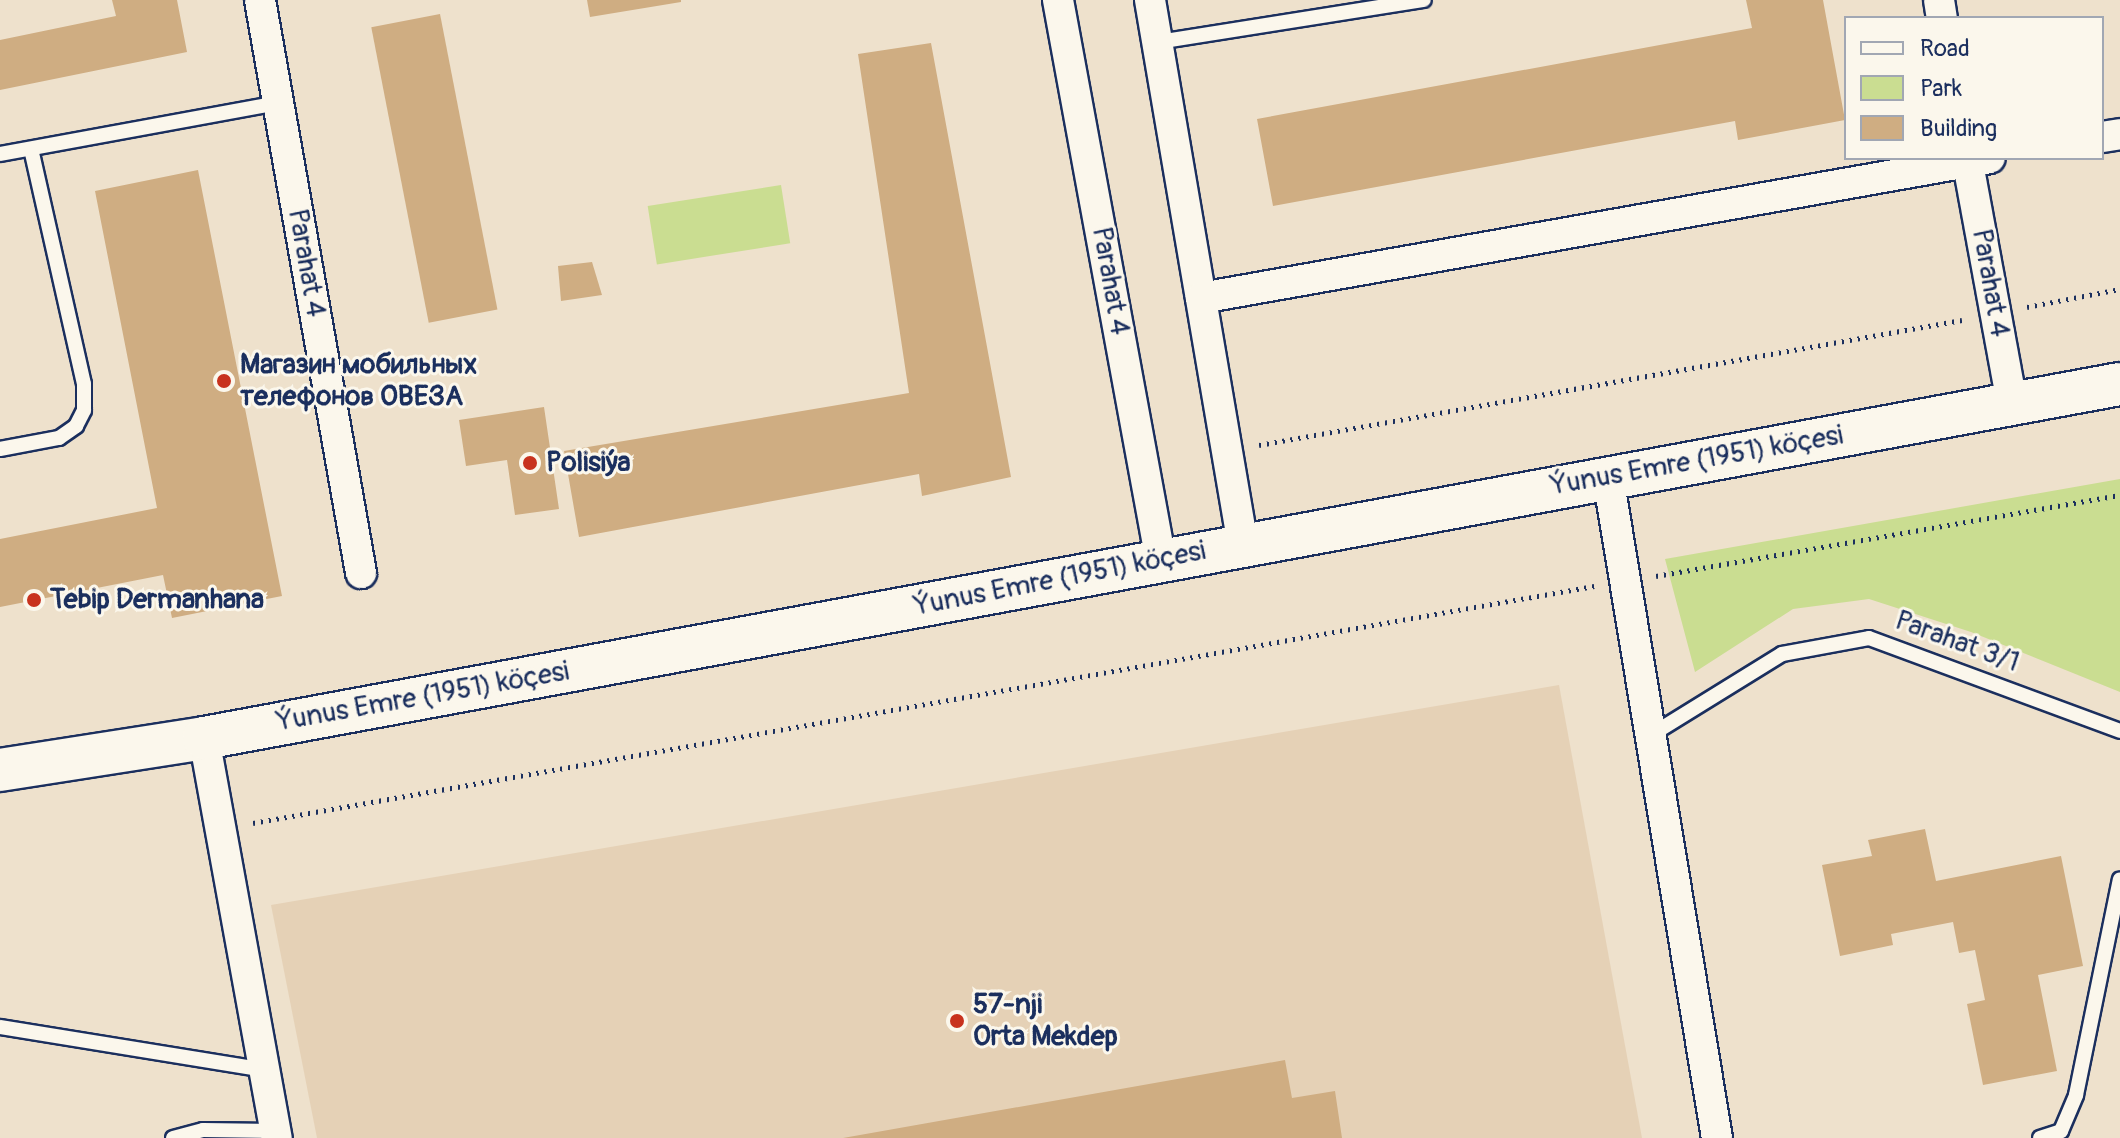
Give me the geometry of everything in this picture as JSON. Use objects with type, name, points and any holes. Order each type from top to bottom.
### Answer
[{"type":"street","name":"Parahat 4","points":[[260,0],[361,573]]},
{"type":"street","name":"Parahat 4","points":[[1058,0],[1161,561]]},
{"type":"street","points":[[1150,0],[1243,545]]},
{"type":"street","points":[[1201,298],[1969,160]]},
{"type":"street","name":"Parahat 4","points":[[1975,160],[1995,314],[2012,403]]},
{"type":"street","name":"Ýunus Emre (1951) köçesi","points":[[0,770],[204,738],[2120,384]]},
{"type":"street","points":[[1608,477],[1717,1138]]},
{"type":"street","points":[[204,738],[276,1134]]},
{"type":"lane","points":[[1158,42],[1424,0]]},
{"type":"lane","points":[[0,154],[277,103]]},
{"type":"lane","points":[[0,449],[59,438],[76,426],[84,410],[84,384],[31,149]]},
{"type":"lane","name":"Parahat 3/1","points":[[1651,735],[1782,654],[1869,638],[2120,731]]},
{"type":"lane","points":[[2040,1138],[2061,1131],[2076,1095],[2120,879]]},
{"type":"lane","points":[[0,1027],[265,1070]]},
{"type":"lane","points":[[173,1138],[203,1130],[276,1134]]},
{"type":"path","points":[[1227,451],[2120,289]]},
{"type":"path","points":[[221,828],[2120,495]]},
{"type":"shaded area","name":"57-nji Orta Mekdep","points":[[1559,685],[1642,1138],[317,1138],[271,905]]},
{"type":"green space","points":[[781,185],[790,243],[657,264],[648,206]]},
{"type":"green space","points":[[2120,479],[2120,692],[1971,632],[1869,599],[1793,609],[1695,672],[1665,559]]},
{"type":"building","points":[[112,0],[177,0],[187,52],[0,90],[0,40],[116,16]]},
{"type":"building","points":[[587,0],[681,0],[681,2],[590,17]]},
{"type":"building","points":[[1746,0],[1823,0],[1844,120],[1738,140],[1735,121],[1273,206],[1257,119],[1752,28]]},
{"type":"building","points":[[440,14],[497,309],[429,323],[371,27]]},
{"type":"building","points":[[931,43],[1011,477],[922,496],[919,474],[579,537],[564,451],[909,393],[858,54]]},
{"type":"building","points":[[198,170],[282,596],[172,618],[163,575],[0,607],[0,539],[157,508],[95,191]]},
{"type":"building","points":[[592,262],[602,295],[561,301],[558,266]]},
{"type":"building","name":"Polisiýa","points":[[544,407],[559,509],[515,515],[507,460],[466,466],[459,420]]},
{"type":"building","points":[[1925,829],[1936,881],[2061,856],[2083,966],[2038,975],[2057,1071],[1983,1085],[1967,1004],[1985,1000],[1975,950],[1959,953],[1953,922],[1891,934],[1893,945],[1840,956],[1822,865],[1872,856],[1868,840]]},
{"type":"building","points":[[1285,1060],[1292,1098],[1335,1091],[1342,1138],[843,1138]]},
{"type":"place","name":"Магазин мобильных телефонов ОВЕЗА","points":[[224,381]]},
{"type":"place","name":"Polisiýa","points":[[530,463]]},
{"type":"place","name":"Tebip Dermanhana","points":[[34,600]]},
{"type":"place","name":"57-nji Orta Mekdep","points":[[957,1021]]}]
